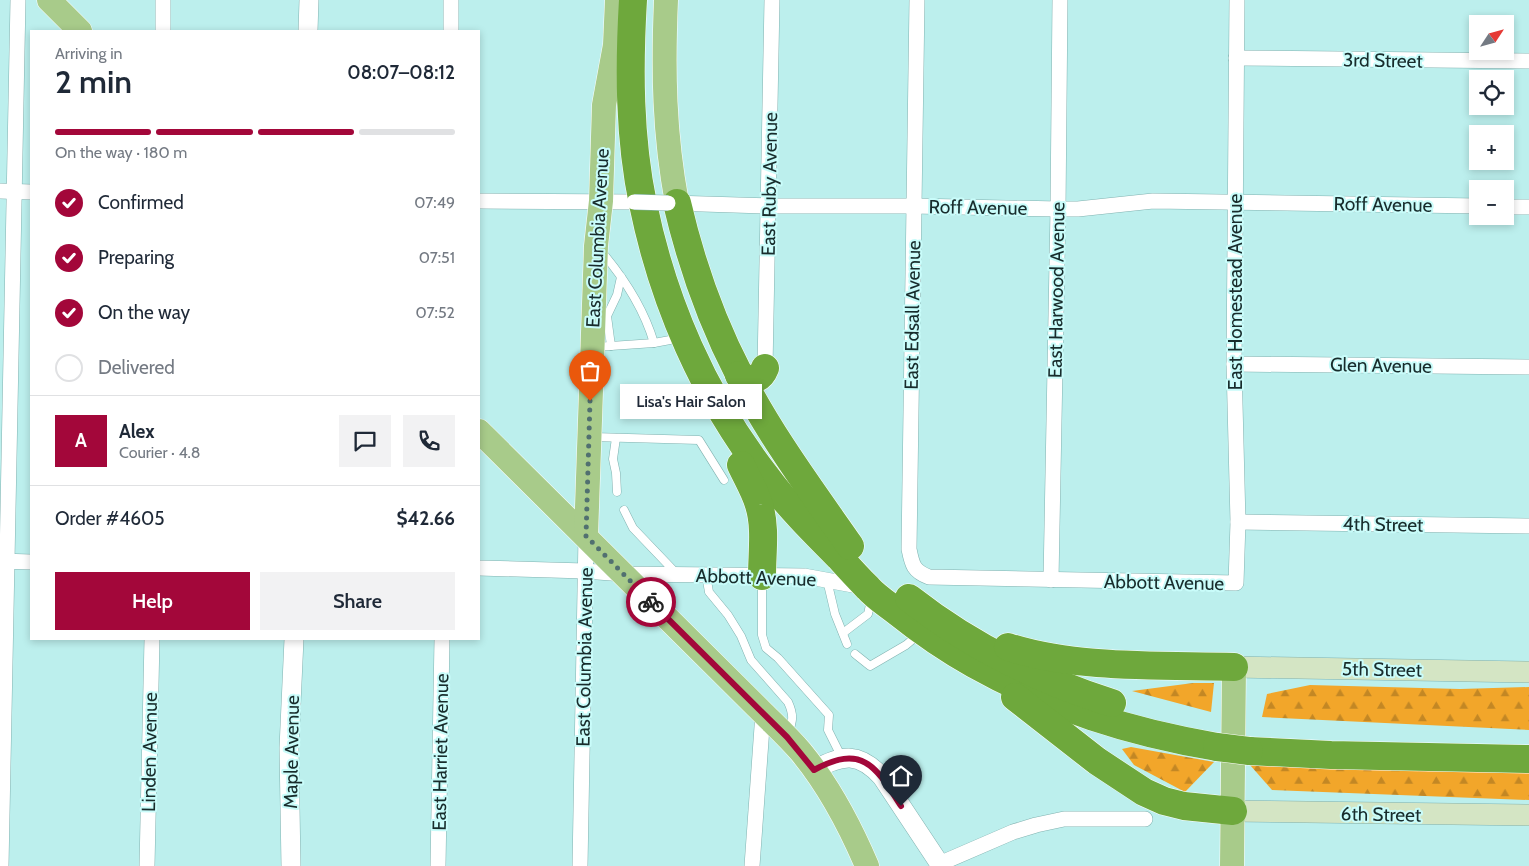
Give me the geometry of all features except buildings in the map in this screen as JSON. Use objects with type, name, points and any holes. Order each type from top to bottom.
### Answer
[{"type":"highway","points":[[633,0],[631,89],[633,136],[643,202],[654,248],[675,313],[703,376],[721,409],[764,474],[865,589],[914,638],[1069,709],[1156,735],[1249,741],[1331,755],[1529,759]]},
{"type":"highway","points":[[649,0],[646,73],[652,157],[666,231],[686,297],[719,374],[758,439],[801,495],[850,546],[902,592],[952,628],[980,645],[1019,666],[1083,694],[1218,738]]},
{"type":"highway","points":[[615,44],[614,90],[620,202],[656,308],[662,342],[709,416],[732,472],[756,496],[761,513],[763,532],[762,576]]},
{"type":"highway","points":[[672,203],[716,326],[739,375],[795,467],[850,546]]},
{"type":"highway","points":[[739,375],[746,379],[753,379],[760,376],[765,368]]},
{"type":"highway","points":[[732,472],[762,495],[810,548],[865,589]]},
{"type":"highway","points":[[952,628],[1030,654],[1062,659],[1129,664],[1234,666]]},
{"type":"highway","points":[[972,664],[1096,761],[1139,789],[1174,804],[1194,808],[1233,811]]},
{"type":"highway","points":[[1249,741],[1310,735],[1529,741]]},
{"type":"main road","points":[[49,0],[79,30]]},
{"type":"main road","points":[[615,44],[617,0]]},
{"type":"main road","points":[[666,0],[664,94],[672,203]]},
{"type":"main road","name":"East Columbia Avenue","points":[[586,536],[600,460],[588,437],[601,346],[596,246],[620,202]]},
{"type":"main road","points":[[480,432],[787,737],[814,770],[842,814],[867,866]]},
{"type":"main road","points":[[1232,866],[1234,666]]},
{"type":"main road","name":"5th Street","points":[[1234,666],[1529,672]]},
{"type":"main road","name":"6th Street","points":[[1233,811],[1529,815]]},
{"type":"street","points":[[1,866],[7,191],[18,0]]},
{"type":"street","points":[[163,0],[163,30]]},
{"type":"street","points":[[308,30],[309,0]]},
{"type":"street","points":[[451,0],[451,30]]},
{"type":"street","name":"East Ruby Avenue","points":[[765,368],[772,0]]},
{"type":"street","name":"East Edsall Avenue","points":[[915,568],[911,562],[909,548],[917,0]]},
{"type":"street","name":"East Harwood Avenue","points":[[1051,580],[1060,0]]},
{"type":"street","name":"East Homestead Avenue","points":[[1236,583],[1238,522],[1234,364],[1237,0]]},
{"type":"street","name":"3rd Street","points":[[1236,58],[1529,61]]},
{"type":"street","points":[[7,191],[30,192]]},
{"type":"street","name":"Roff Avenue","points":[[480,201],[1058,209],[1078,209],[1153,201],[1469,206]]},
{"type":"street","points":[[1514,206],[1529,207]]},
{"type":"street","name":"Glen Avenue","points":[[1234,364],[1529,367]]},
{"type":"street","name":"4th Street","points":[[1238,522],[1529,526]]},
{"type":"street","name":"East Columbia Avenue","points":[[580,866],[586,536]]},
{"type":"street","points":[[4,562],[30,562]]},
{"type":"street","name":"Abbott Avenue","points":[[480,568],[624,574],[804,576],[865,589]]},
{"type":"street","name":"Abbott Avenue","points":[[915,568],[928,577],[1236,583]]},
{"type":"street","name":"Linden Avenue","points":[[147,866],[152,640]]},
{"type":"street","name":"Maple Avenue","points":[[291,866],[289,748],[294,640]]},
{"type":"street","name":"East Harriet Avenue","points":[[438,866],[442,640]]},
{"type":"street","points":[[752,866],[763,713]]},
{"type":"street","points":[[814,770],[826,763],[842,758],[852,758],[872,766],[882,777],[940,865],[1013,832],[1036,824],[1064,819],[1145,819]]},
{"type":"lane","points":[[596,246],[613,265],[638,302],[651,331],[662,342]]},
{"type":"lane","points":[[621,277],[607,316],[601,346],[662,342]]},
{"type":"lane","points":[[588,437],[699,440],[732,472]]},
{"type":"lane","points":[[616,438],[600,460],[616,473],[617,492]]},
{"type":"lane","points":[[624,510],[632,528],[678,575]]},
{"type":"lane","points":[[706,575],[709,592],[728,615],[741,636],[751,660],[788,702],[793,721],[787,737]]},
{"type":"lane","points":[[762,576],[762,635],[766,648],[778,658],[829,715],[828,730],[842,758]]},
{"type":"lane","points":[[827,580],[835,614],[847,644]]},
{"type":"lane","points":[[843,633],[868,614],[865,589]]},
{"type":"lane","points":[[855,654],[870,666],[914,638]]},
{"type":"green space","points":[[1193,683],[1214,683],[1211,712],[1132,691]]},
{"type":"green space","points":[[1310,685],[1460,689],[1529,687],[1529,730],[1262,717],[1267,694]]},
{"type":"green space","points":[[1131,747],[1214,762],[1185,792],[1134,765],[1122,749]]},
{"type":"green space","points":[[1250,765],[1529,773],[1529,800],[1272,790]]},
{"type":"way so far","points":[[590,401],[586,536],[651,602]]},
{"type":"place","name":"Lisa's Hair Salon","points":[[590,401]]},
{"type":"route","points":[[651,602],[787,737],[814,770],[826,763],[842,758],[862,761],[872,766],[882,777],[901,806]]}]
